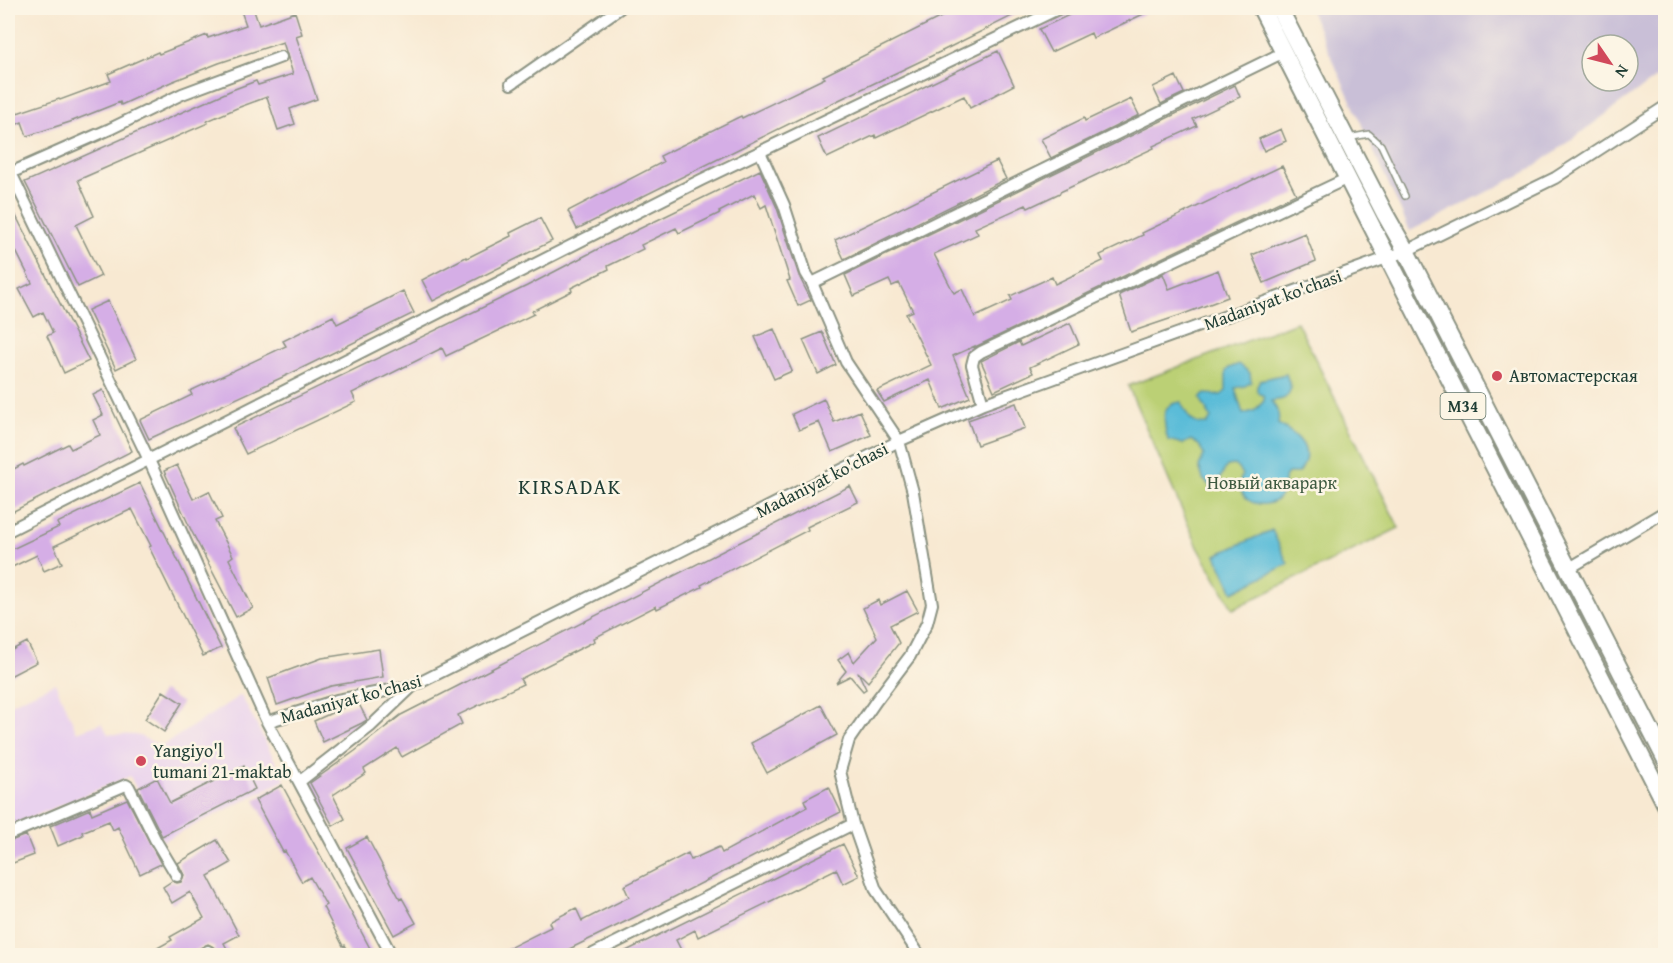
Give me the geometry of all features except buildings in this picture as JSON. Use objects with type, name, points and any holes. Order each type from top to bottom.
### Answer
[{"type":"main road","name":"M34","points":[[1261,8],[1665,804]]},
{"type":"main road","name":"M34","points":[[1279,8],[1406,251],[1665,760]]},
{"type":"street","points":[[511,84],[620,8]]},
{"type":"street","points":[[8,531],[701,180],[1060,8]]},
{"type":"street","points":[[812,283],[1284,52]]},
{"type":"street","points":[[281,57],[182,94],[110,129],[9,173],[149,460],[267,722],[392,956]]},
{"type":"street","name":"Madaniyat ko'chasi","points":[[267,722],[337,700],[413,686],[899,441],[983,404],[1406,251],[1555,178],[1665,106]]},
{"type":"street","points":[[760,152],[784,206],[806,273],[846,362],[899,441],[913,492],[932,604],[927,623],[910,656],[849,740],[840,771],[853,824],[876,890],[920,956]]},
{"type":"street","points":[[983,404],[972,364],[974,357],[981,352],[1348,178]]},
{"type":"street","points":[[1568,569],[1665,511]]},
{"type":"street","points":[[299,782],[371,726],[413,686]]},
{"type":"street","points":[[8,835],[126,785],[177,876]]},
{"type":"street","points":[[589,956],[853,824]]},
{"type":"lane","points":[[1347,139],[1369,134],[1381,145],[1406,196]]},
{"type":"shaded area","points":[[1309,8],[1665,8],[1665,71],[1640,89],[1640,33],[1580,33],[1580,93],[1635,93],[1530,170],[1410,231]]},
{"type":"shaded area","name":"Yangiyo'l tumani 21-maktab","points":[[55,683],[77,732],[102,723],[108,734],[137,735],[162,746],[241,695],[285,780],[163,841],[130,776],[8,827],[8,705]]},
{"type":"green space","name":"Новый акварарк","points":[[1297,322],[1399,528],[1233,609],[1198,547],[1128,386]]},
{"type":"water","points":[[1239,364],[1250,373],[1251,382],[1235,388],[1243,414],[1254,411],[1264,401],[1263,395],[1257,391],[1260,380],[1286,374],[1291,388],[1289,392],[1284,399],[1271,401],[1278,411],[1278,424],[1298,438],[1305,450],[1306,457],[1299,473],[1288,473],[1284,479],[1281,495],[1270,503],[1251,502],[1246,498],[1239,487],[1242,474],[1235,465],[1227,466],[1217,484],[1211,487],[1203,479],[1199,466],[1204,455],[1199,445],[1191,440],[1183,444],[1168,440],[1166,432],[1164,421],[1167,408],[1171,404],[1181,402],[1193,421],[1207,424],[1211,418],[1200,398],[1205,394],[1221,395],[1226,391],[1226,371]]},
{"type":"water","points":[[1272,530],[1288,564],[1233,592],[1216,555]]},
{"type":"place","name":"Автомастерская","points":[[1497,376]]},
{"type":"place","name":"Yangiyo'l tumani 21-maktab","points":[[141,761]]},
{"type":"district","name":"KIRSADAK","points":[[570,487]]}]
